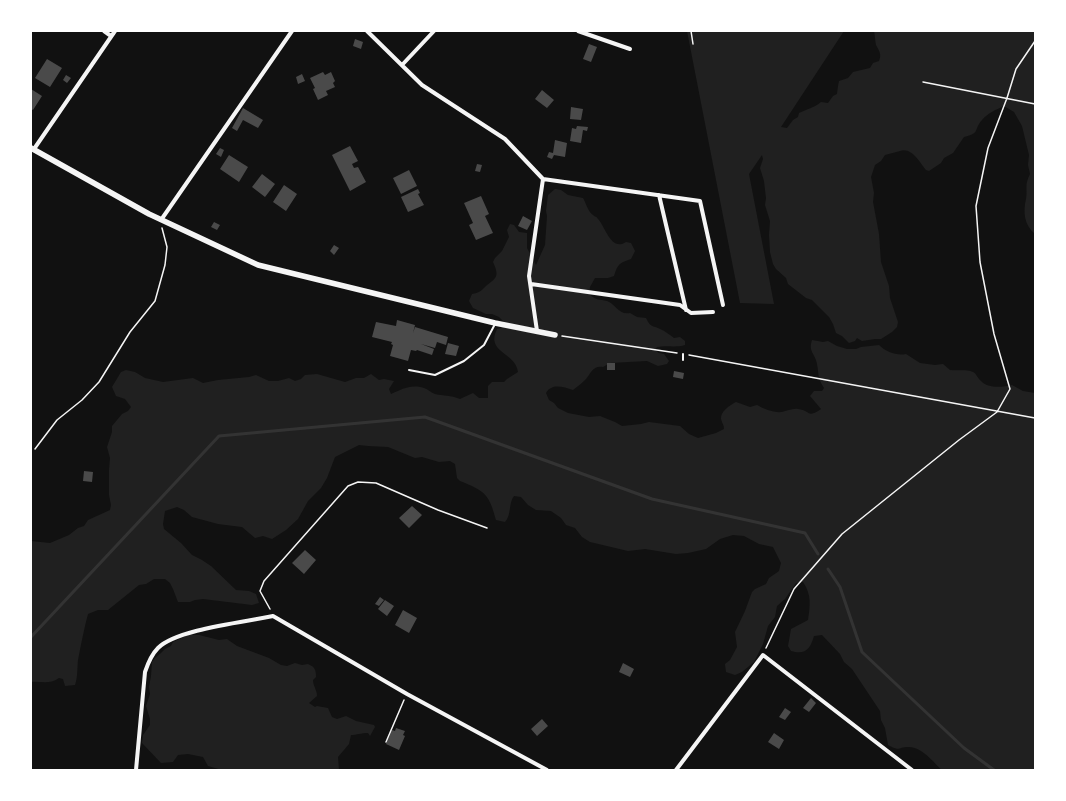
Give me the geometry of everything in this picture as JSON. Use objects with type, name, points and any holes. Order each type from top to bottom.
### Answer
[{"type":"street","points":[[104,31],[111,36]]},
{"type":"street","points":[[115,31],[32,149],[161,220],[258,265],[495,323],[555,334]]},
{"type":"street","points":[[161,220],[292,31]]},
{"type":"street","points":[[367,31],[422,86],[505,139],[542,179],[700,201],[723,305]]},
{"type":"street","points":[[402,65],[434,31]]},
{"type":"street","points":[[578,31],[630,49]]},
{"type":"street","points":[[537,331],[530,276],[542,179]]},
{"type":"street","points":[[659,195],[686,310]]},
{"type":"street","points":[[531,284],[680,305],[691,313],[713,312]]},
{"type":"street","points":[[136,770],[145,672],[150,658],[158,647],[168,641],[198,630],[274,616],[407,694],[547,770]]},
{"type":"street","points":[[676,770],[763,655],[912,770]]},
{"type":"lane","points":[[409,370],[435,375],[464,361],[484,345],[495,323]]},
{"type":"lane","points":[[683,354],[683,360]]},
{"type":"path","points":[[691,31],[693,44]]},
{"type":"path","points":[[763,655],[794,589],[842,534],[959,440],[997,412],[1010,389],[994,334],[980,262],[976,206],[988,148],[1007,98],[1016,69],[1035,41]]},
{"type":"path","points":[[923,82],[1035,104]]},
{"type":"path","points":[[35,449],[57,420],[82,400],[99,382],[130,332],[155,301],[166,259],[166,247],[161,220]]},
{"type":"path","points":[[555,334],[683,354],[1035,418]]},
{"type":"path","points":[[274,616],[260,591],[264,581],[348,486],[358,482],[376,483],[438,510],[487,528]]},
{"type":"path","points":[[386,742],[407,694]]},
{"type":"shaded area","points":[[687,31],[844,31],[781,127],[787,128],[793,120],[798,117],[799,113],[821,102],[828,103],[833,96],[837,94],[839,81],[848,78],[853,72],[870,68],[873,63],[879,61],[880,54],[876,45],[874,31],[1035,31],[1035,234],[1029,227],[1025,218],[1027,185],[1030,174],[1028,165],[1029,155],[1022,126],[1014,112],[1004,106],[987,115],[979,123],[973,134],[964,137],[953,153],[944,158],[941,163],[929,171],[926,170],[915,156],[908,151],[904,150],[885,155],[881,161],[875,165],[871,177],[874,193],[873,202],[879,234],[881,262],[898,322],[897,327],[892,332],[881,339],[862,341],[857,338],[855,341],[849,343],[842,336],[836,333],[829,317],[812,300],[806,298],[788,284],[786,278],[776,269],[773,264],[770,252],[770,221],[765,205],[766,198],[764,181],[760,168],[763,159],[762,155],[749,174],[774,304],[740,303]]},
{"type":"shaded area","points":[[555,189],[561,190],[568,195],[583,198],[591,214],[601,222],[612,241],[616,244],[626,242],[631,243],[635,251],[631,259],[620,264],[614,276],[608,278],[595,278],[590,287],[589,294],[596,299],[607,301],[623,313],[630,313],[637,317],[646,318],[652,326],[664,331],[674,338],[680,337],[685,341],[685,345],[682,346],[657,347],[655,350],[664,354],[669,361],[667,364],[658,366],[647,361],[610,363],[603,367],[595,368],[586,379],[573,390],[555,387],[548,390],[546,393],[549,400],[558,408],[568,413],[589,417],[600,416],[622,426],[649,422],[680,426],[689,434],[698,438],[724,429],[721,416],[728,407],[736,402],[750,407],[757,405],[776,412],[796,409],[811,414],[821,409],[810,396],[814,391],[822,391],[824,388],[819,378],[816,360],[811,350],[812,340],[823,342],[828,341],[847,349],[879,345],[892,353],[906,354],[920,363],[935,365],[943,364],[950,370],[965,370],[973,372],[984,384],[1000,387],[1012,385],[1023,391],[1035,393],[1035,770],[942,770],[918,749],[905,747],[897,749],[888,745],[880,711],[852,669],[844,662],[840,654],[822,635],[814,636],[809,648],[804,651],[791,651],[788,646],[791,629],[808,620],[810,605],[809,596],[803,582],[796,583],[785,599],[777,606],[775,617],[768,626],[763,644],[754,662],[742,672],[735,675],[726,672],[725,664],[730,660],[737,647],[735,632],[752,592],[766,584],[769,578],[779,571],[781,563],[773,547],[759,544],[744,536],[733,535],[720,539],[706,549],[688,553],[676,554],[645,549],[628,551],[590,542],[582,537],[575,528],[566,525],[561,518],[551,511],[536,510],[528,505],[521,497],[514,496],[511,502],[509,516],[505,522],[496,520],[491,504],[485,494],[457,478],[455,464],[450,461],[439,462],[422,457],[415,458],[388,447],[359,445],[335,457],[327,478],[321,488],[308,501],[298,519],[286,530],[272,539],[263,536],[255,538],[242,527],[218,524],[192,517],[184,510],[177,507],[165,511],[163,524],[164,529],[181,543],[192,555],[211,566],[236,590],[249,591],[256,594],[259,603],[252,605],[203,599],[190,602],[178,602],[170,583],[165,579],[154,579],[146,584],[139,585],[108,610],[98,610],[88,614],[78,660],[75,685],[65,686],[63,679],[59,678],[48,682],[31,682],[31,541],[50,543],[69,535],[78,528],[84,526],[88,520],[110,510],[110,458],[107,447],[112,432],[112,426],[122,414],[128,411],[131,407],[125,399],[116,396],[112,387],[121,372],[126,370],[135,372],[145,378],[163,382],[193,378],[203,383],[256,375],[269,381],[278,381],[289,378],[295,381],[301,379],[305,375],[317,374],[345,382],[356,378],[364,378],[371,374],[379,380],[384,379],[394,381],[389,389],[391,394],[407,388],[419,387],[435,394],[460,399],[473,393],[479,398],[488,398],[488,386],[492,382],[504,382],[518,372],[516,365],[498,348],[495,343],[494,337],[497,329],[506,324],[499,317],[492,314],[486,314],[473,308],[469,301],[472,294],[481,290],[496,277],[493,262],[502,251],[509,237],[507,230],[510,224],[514,225],[519,232],[527,233],[527,248],[536,265],[545,245],[548,195]]},
{"type":"shaded area","points":[[188,635],[199,635],[219,640],[227,639],[237,646],[269,658],[281,665],[287,666],[295,663],[302,665],[308,664],[315,669],[316,672],[316,677],[313,680],[317,696],[309,703],[315,707],[328,708],[332,717],[337,719],[346,716],[356,721],[374,725],[375,727],[370,736],[368,733],[351,735],[349,744],[338,757],[339,770],[222,770],[208,766],[203,757],[188,754],[178,755],[173,762],[161,763],[142,743],[143,735],[150,725],[150,719],[146,706],[150,694],[149,687],[152,662],[165,649],[171,646],[173,642]]},
{"type":"building","points":[[355,39],[363,42],[361,49],[353,46]]},
{"type":"building","points":[[589,44],[597,47],[591,62],[583,59]]},
{"type":"building","points":[[47,59],[62,68],[50,87],[35,78]]},
{"type":"building","points":[[323,72],[325,75],[331,72],[335,81],[333,83],[335,87],[326,91],[328,95],[318,100],[313,89],[315,88],[310,78]]},
{"type":"building","points":[[302,74],[305,81],[298,84],[296,77]]},
{"type":"building","points":[[66,75],[71,78],[67,83],[63,80]]},
{"type":"building","points":[[31,89],[42,96],[33,110],[31,109]]},
{"type":"building","points":[[542,90],[554,100],[547,108],[535,99]]},
{"type":"building","points":[[571,107],[583,109],[581,120],[570,119]]},
{"type":"building","points":[[243,108],[263,120],[258,128],[243,120],[237,131],[232,128]]},
{"type":"building","points":[[577,126],[588,127],[587,131],[583,130],[581,143],[570,141],[572,128],[576,129]]},
{"type":"building","points":[[555,140],[567,143],[565,157],[554,155],[552,159],[547,157],[549,152],[553,153]]},
{"type":"building","points":[[350,146],[358,161],[352,164],[354,168],[358,167],[366,182],[350,191],[332,155]]},
{"type":"building","points":[[220,148],[224,150],[221,157],[216,154]]},
{"type":"building","points":[[229,155],[248,167],[239,182],[220,169]]},
{"type":"building","points":[[477,164],[482,165],[480,172],[475,171]]},
{"type":"building","points":[[409,170],[417,186],[401,194],[393,178]]},
{"type":"building","points":[[262,174],[275,184],[265,197],[252,187]]},
{"type":"building","points":[[284,185],[297,194],[286,211],[273,202]]},
{"type":"building","points":[[418,189],[420,193],[418,194],[424,205],[408,212],[401,197]]},
{"type":"building","points":[[481,196],[489,214],[485,216],[493,233],[476,240],[469,225],[473,223],[464,203]]},
{"type":"building","points":[[523,216],[532,221],[527,230],[518,226]]},
{"type":"building","points":[[214,222],[220,225],[217,230],[211,227]]},
{"type":"building","points":[[334,245],[339,248],[334,255],[330,251]]},
{"type":"building","points":[[397,320],[415,325],[413,333],[415,327],[448,337],[446,345],[437,342],[435,348],[421,344],[434,349],[432,355],[417,350],[411,350],[408,361],[390,356],[393,345],[391,344],[392,342],[372,337],[376,322],[396,326]]},
{"type":"building","points":[[448,343],[459,346],[456,356],[445,354]]},
{"type":"building","points":[[607,363],[615,363],[615,370],[607,370]]},
{"type":"building","points":[[674,371],[684,373],[683,379],[673,377]]},
{"type":"building","points":[[84,471],[93,472],[92,482],[83,481]]},
{"type":"building","points":[[412,506],[422,515],[409,528],[399,518]]},
{"type":"building","points":[[305,550],[316,560],[304,574],[292,563]]},
{"type":"building","points":[[380,597],[384,600],[379,606],[375,604]]},
{"type":"building","points":[[385,600],[394,606],[387,616],[378,609]]},
{"type":"building","points":[[403,610],[417,618],[409,633],[395,625]]},
{"type":"building","points":[[623,663],[634,669],[630,677],[619,672]]},
{"type":"building","points":[[811,698],[816,703],[809,712],[803,708]]},
{"type":"building","points":[[785,708],[791,712],[785,720],[779,717]]},
{"type":"building","points":[[542,719],[548,726],[537,736],[531,729]]},
{"type":"building","points":[[396,728],[405,731],[403,735],[405,736],[399,750],[386,744],[392,730],[395,731]]},
{"type":"building","points":[[774,733],[784,740],[779,749],[768,742]]},
{"type":"waterway","points":[[31,637],[219,436],[425,417],[652,499],[805,533],[818,554]]},
{"type":"waterway","points":[[828,569],[840,587],[862,652],[964,748],[994,770]]}]
